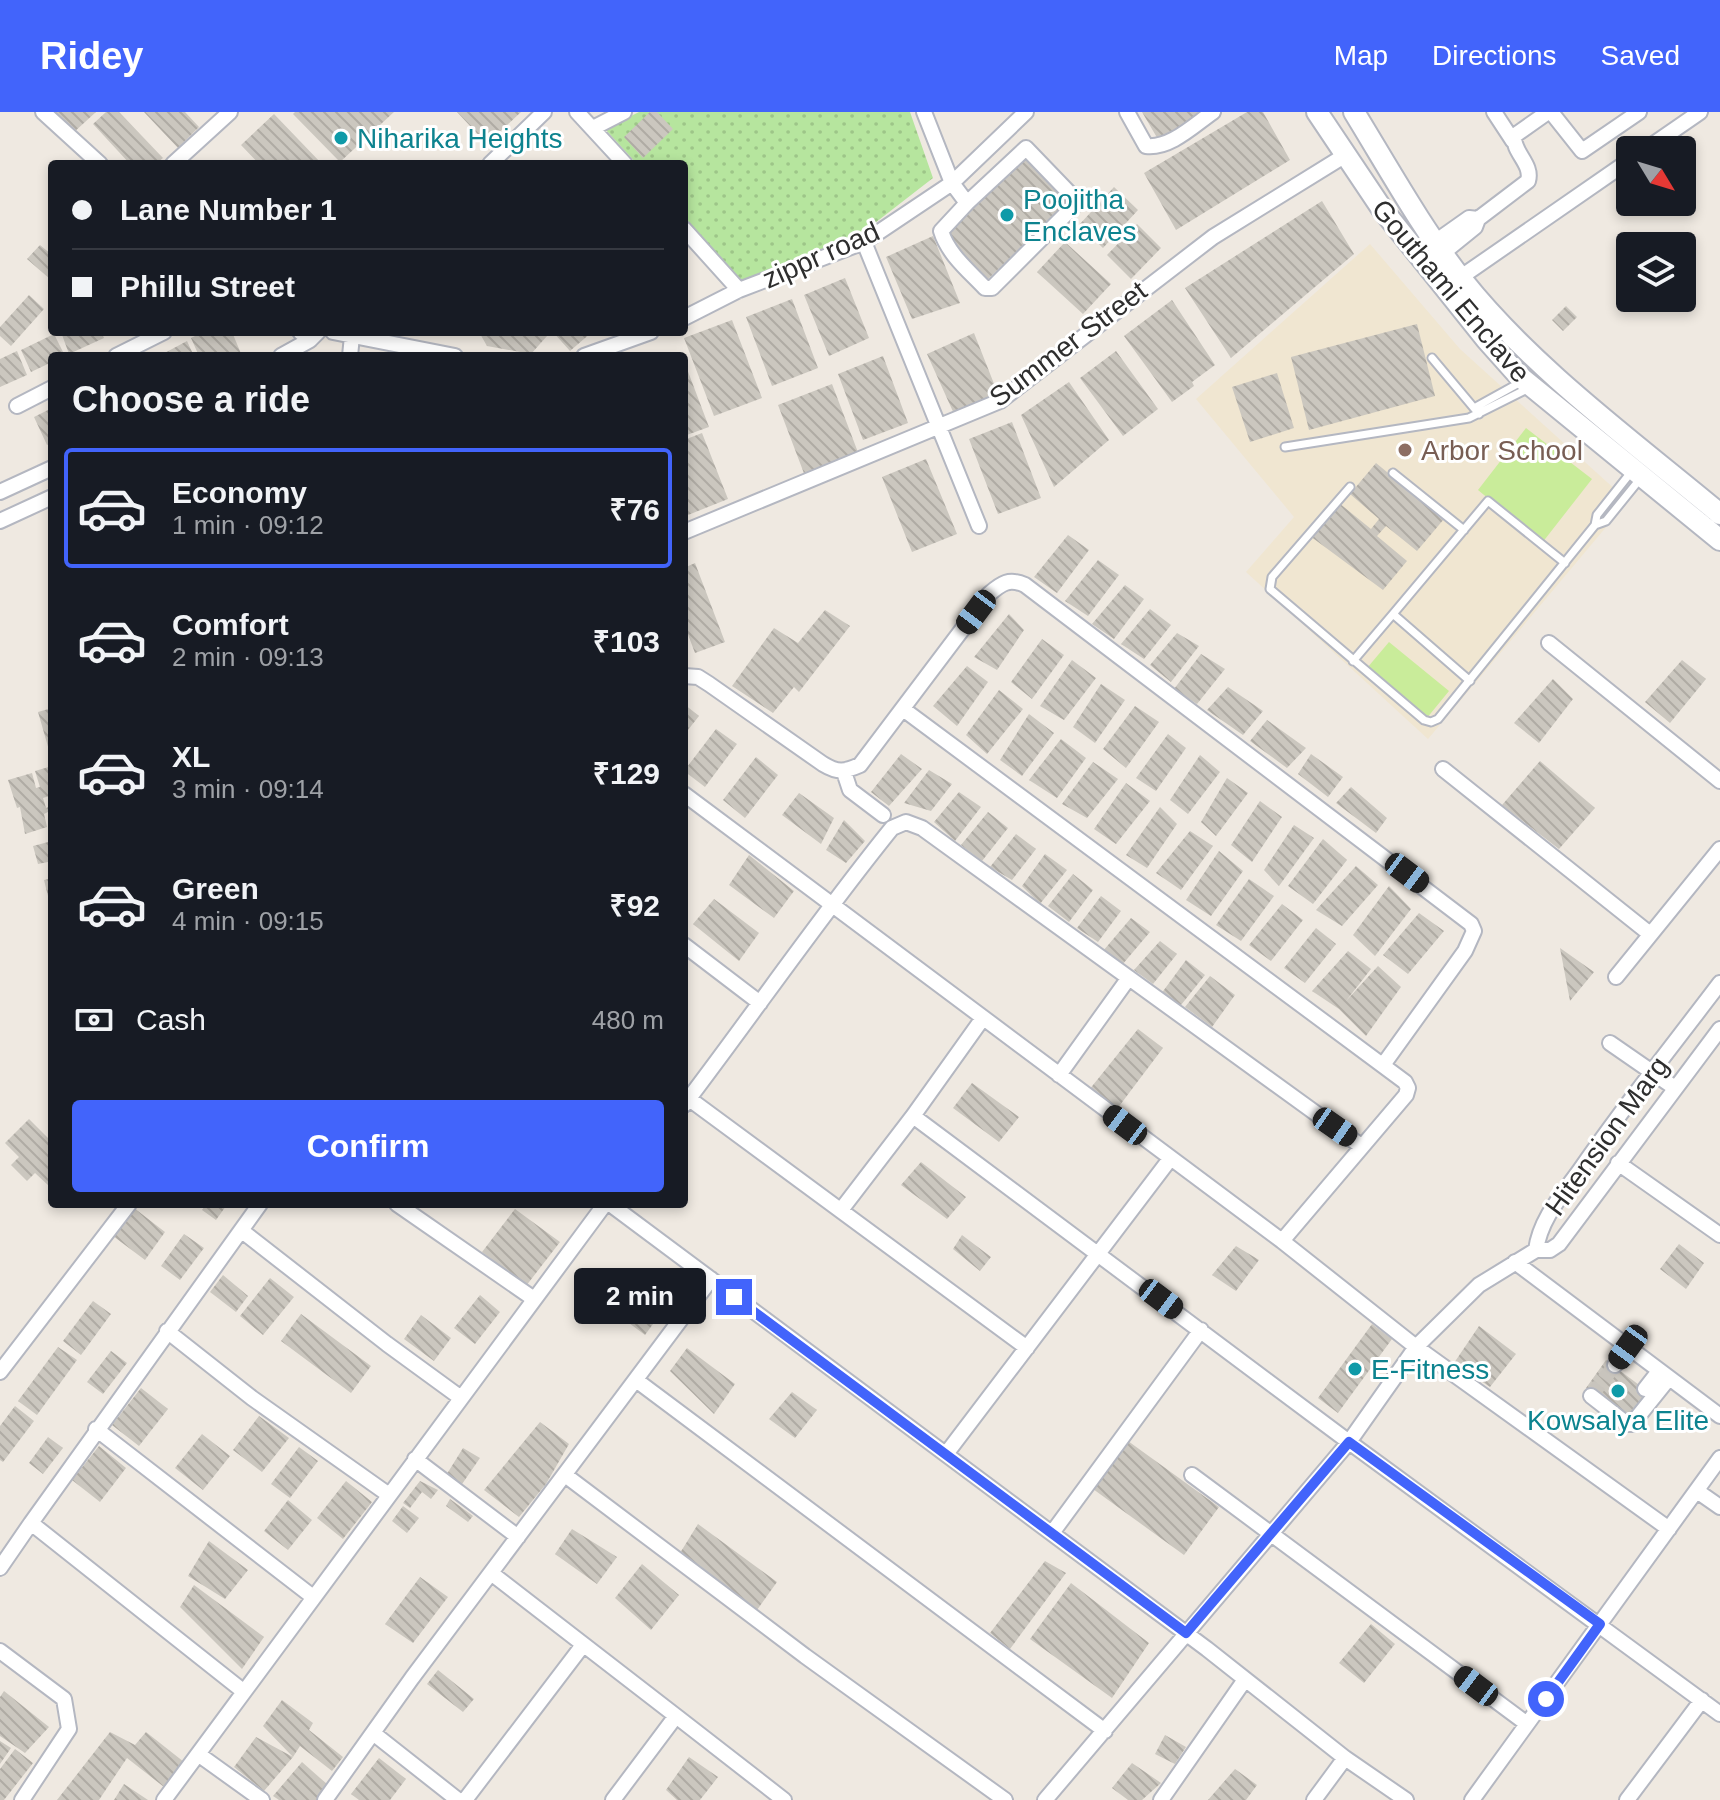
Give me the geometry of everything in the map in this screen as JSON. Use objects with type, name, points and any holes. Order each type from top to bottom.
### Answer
[{"type":"street","points":[[43,112],[96,160]]},
{"type":"street","points":[[177,160],[230,112]]},
{"type":"street","points":[[494,160],[544,112]]},
{"type":"street","points":[[577,112],[621,160]]},
{"type":"street","points":[[593,128],[624,112]]},
{"type":"street","points":[[924,112],[952,183],[967,203]]},
{"type":"street","name":"zippr road","points":[[688,316],[739,290],[864,242],[952,183],[1026,112]]},
{"type":"street","points":[[1127,112],[1146,146],[1156,147],[1213,112]]},
{"type":"street","name":"Gouthami Enclave","points":[[1317,112],[1344,156],[1421,260],[1528,384],[1720,540]]},
{"type":"street","name":"Gouthami Enclave","points":[[1354,112],[1439,247],[1461,277],[1529,353],[1720,514]]},
{"type":"street","points":[[1439,247],[1475,227],[1478,219],[1528,181],[1529,170],[1494,112]]},
{"type":"street","points":[[1513,141],[1514,136],[1549,112],[1582,151],[1640,112]]},
{"type":"street","points":[[1665,136],[1700,112]]},
{"type":"street","points":[[1026,148],[1078,202],[992,288],[985,288],[949,250],[941,231],[967,203],[1026,148]]},
{"type":"street","name":"Summer Street","points":[[688,530],[1000,401],[1213,237],[1344,156]]},
{"type":"street","points":[[1461,277],[1616,170]]},
{"type":"street","points":[[688,233],[739,290]]},
{"type":"street","points":[[864,242],[979,526]]},
{"type":"street","points":[[124,352],[156,336]]},
{"type":"street","points":[[286,352],[308,336]]},
{"type":"street","points":[[350,352],[352,336],[434,352]]},
{"type":"street","points":[[595,352],[640,336]]},
{"type":"street","points":[[17,406],[48,390]]},
{"type":"street","points":[[0,492],[48,470]]},
{"type":"street","points":[[0,521],[48,499]]},
{"type":"street","points":[[688,676],[698,677],[823,764],[844,772],[860,765],[989,594],[1006,581],[1014,580],[1471,924],[1474,931],[1465,951],[1383,1065]]},
{"type":"street","points":[[1549,643],[1720,781]]},
{"type":"street","points":[[903,709],[1405,1082],[1408,1090],[1282,1241]]},
{"type":"street","points":[[1443,769],[1650,934]]},
{"type":"street","points":[[844,772],[850,790],[883,815]]},
{"type":"street","points":[[688,797],[1282,1241],[1416,1347],[1669,1529]]},
{"type":"street","points":[[688,1096],[797,954],[831,903],[892,828],[914,823],[1361,1146]]},
{"type":"street","points":[[1616,977],[1720,849]]},
{"type":"street","points":[[688,948],[760,1003]]},
{"type":"street","points":[[1059,1075],[1128,979]]},
{"type":"street","name":"Hitension Marg","points":[[1720,983],[1549,1214],[1538,1232],[1536,1250],[1550,1250],[1559,1244],[1720,1029]]},
{"type":"street","points":[[841,1210],[983,1018]]},
{"type":"street","points":[[1610,1043],[1675,1088]]},
{"type":"street","points":[[688,1100],[1027,1348]]},
{"type":"street","points":[[913,1116],[1720,1714]]},
{"type":"street","points":[[946,1454],[1170,1159]]},
{"type":"street","points":[[1618,1163],[1720,1235]]},
{"type":"street","points":[[0,1372],[87,1254],[126,1208]]},
{"type":"street","points":[[0,1568],[96,1429],[257,1208]]},
{"type":"street","points":[[403,1208],[534,1299]]},
{"type":"street","points":[[164,1800],[534,1299],[605,1208]]},
{"type":"street","points":[[613,1208],[1186,1633],[1345,1758],[1406,1800]]},
{"type":"street","points":[[242,1231],[461,1398]]},
{"type":"street","points":[[1045,1800],[1349,1442],[1416,1347],[1479,1285],[1536,1250]]},
{"type":"street","points":[[1515,1262],[1720,1416]]},
{"type":"street","points":[[325,1800],[711,1279]]},
{"type":"street","points":[[1052,1533],[1201,1330]]},
{"type":"street","points":[[167,1331],[252,1398],[389,1495]]},
{"type":"street","points":[[1615,1365],[1628,1347]]},
{"type":"street","points":[[1645,1389],[1664,1374]]},
{"type":"street","points":[[1591,1396],[1627,1424],[1632,1424],[1664,1374]]},
{"type":"street","points":[[636,1380],[1105,1731]]},
{"type":"street","points":[[96,1429],[313,1597]]},
{"type":"street","points":[[1472,1800],[1720,1458]]},
{"type":"street","points":[[415,1459],[518,1537]]},
{"type":"street","points":[[565,1475],[805,1656],[1005,1800]]},
{"type":"street","points":[[1192,1475],[1527,1724]]},
{"type":"street","points":[[1697,1491],[1720,1507]]},
{"type":"street","points":[[31,1523],[243,1691]]},
{"type":"street","points":[[491,1573],[779,1798]]},
{"type":"street","points":[[465,1800],[583,1645]]},
{"type":"street","points":[[0,1651],[64,1699],[68,1716],[69,1729],[22,1800]]},
{"type":"street","points":[[1161,1800],[1244,1681]]},
{"type":"street","points":[[1627,1800],[1702,1700]]},
{"type":"street","points":[[613,1800],[676,1716]]},
{"type":"street","points":[[373,1733],[458,1800]]},
{"type":"street","points":[[198,1754],[262,1800]]},
{"type":"street","points":[[1314,1800],[1345,1758]]},
{"type":"lane","points":[[1432,358],[1477,411]]},
{"type":"lane","points":[[1285,447],[1469,418],[1528,384]]},
{"type":"lane","points":[[1350,487],[1269,584],[1272,592],[1353,661],[1424,720],[1431,722],[1438,719],[1470,681],[1595,525],[1606,521],[1639,472]]},
{"type":"lane","points":[[1393,473],[1464,530]]},
{"type":"lane","points":[[1479,493],[1565,563]]},
{"type":"lane","points":[[1353,661],[1488,501]]},
{"type":"lane","points":[[1393,614],[1470,681]]},
{"type":"shaded area","name":"Arbor School","points":[[1370,244],[1460,349],[1628,501],[1428,739],[1246,572],[1294,517],[1196,399]]},
{"type":"green space","points":[[639,112],[910,112],[933,178],[862,233],[742,282],[688,221],[688,160],[633,160],[605,129]]},
{"type":"green space","points":[[1526,428],[1592,479],[1542,543],[1478,490]]},
{"type":"green space","points":[[1389,642],[1449,691],[1422,724],[1362,674]]},
{"type":"building","points":[[53,112],[96,112],[73,133]]},
{"type":"building","points":[[106,112],[119,112],[163,158],[126,160],[93,124]]},
{"type":"building","points":[[144,112],[185,112],[199,127],[178,148]]},
{"type":"building","name":"Niharika Heights","points":[[394,112],[342,160],[338,160],[293,114]]},
{"type":"building","points":[[457,112],[521,112],[487,144]]},
{"type":"building","points":[[650,112],[657,112],[673,129],[643,158],[624,137]]},
{"type":"building","points":[[1142,112],[1204,112],[1159,141]]},
{"type":"building","points":[[1247,112],[1263,112],[1290,160],[1176,230],[1144,173]]},
{"type":"building","points":[[274,114],[318,160],[255,160],[241,145]]},
{"type":"building","name":"Poojitha Enclaves","points":[[1024,152],[1070,200],[984,283],[959,258],[944,229]]},
{"type":"building","points":[[1114,187],[1138,210],[1103,248],[1079,225]]},
{"type":"building","points":[[1322,201],[1354,254],[1231,358],[1185,288]]},
{"type":"building","points":[[1137,224],[1161,248],[1131,279],[1107,255]]},
{"type":"building","points":[[933,236],[960,303],[912,319],[886,257]]},
{"type":"building","points":[[1065,242],[1111,284],[1083,314],[1037,272]]},
{"type":"building","points":[[40,245],[48,252],[48,277],[27,259]]},
{"type":"building","points":[[845,278],[869,338],[829,356],[804,295]]},
{"type":"building","points":[[29,295],[44,309],[11,346],[0,336],[0,327]]},
{"type":"building","points":[[792,299],[818,368],[772,386],[746,317]]},
{"type":"building","points":[[1172,300],[1215,365],[1172,402],[1124,336]]},
{"type":"building","points":[[1566,306],[1577,317],[1563,331],[1552,320]]},
{"type":"building","points":[[732,320],[762,398],[714,416],[684,338]]},
{"type":"building","points":[[1417,324],[1435,396],[1309,430],[1291,357]]},
{"type":"building","points":[[974,333],[1000,399],[955,416],[927,354]]},
{"type":"building","points":[[55,336],[63,352],[48,352],[48,364],[31,372],[21,350]]},
{"type":"building","points":[[62,336],[104,338],[73,352],[68,352]]},
{"type":"building","points":[[234,336],[240,352],[197,352],[191,338]]},
{"type":"building","points":[[481,336],[547,336],[533,352],[487,346]]},
{"type":"building","points":[[557,336],[587,336],[570,351]]},
{"type":"building","points":[[187,341],[192,352],[166,352]]},
{"type":"building","points":[[17,351],[27,375],[0,387],[0,359]]},
{"type":"building","points":[[1116,351],[1158,409],[1123,436],[1080,378]]},
{"type":"building","points":[[883,356],[908,423],[863,440],[838,374]]},
{"type":"building","points":[[688,372],[709,427],[688,435]]},
{"type":"building","points":[[1277,373],[1294,428],[1250,442],[1232,387]]},
{"type":"building","points":[[1069,382],[1109,440],[1054,487],[1021,415]]},
{"type":"building","points":[[832,384],[859,455],[805,476],[778,405]]},
{"type":"building","points":[[48,410],[48,445],[47,445],[34,417]]},
{"type":"building","points":[[1012,422],[1041,498],[998,514],[969,439]]},
{"type":"building","points":[[702,433],[728,499],[688,515],[688,438]]},
{"type":"building","points":[[926,459],[957,534],[912,552],[882,477]]},
{"type":"building","points":[[1376,463],[1444,519],[1417,551],[1386,526],[1377,536],[1407,561],[1383,590],[1310,536],[1339,503],[1371,529],[1379,519],[1350,494]]},
{"type":"building","points":[[1068,535],[1089,550],[1057,593],[1034,577]]},
{"type":"building","points":[[1098,560],[1119,575],[1088,616],[1065,601]]},
{"type":"building","points":[[695,563],[725,642],[695,653],[688,635],[688,566]]},
{"type":"building","points":[[1125,585],[1144,599],[1114,639],[1092,624]]},
{"type":"building","points":[[1150,609],[1171,625],[1144,659],[1121,644]]},
{"type":"building","points":[[825,610],[850,626],[799,692],[794,687],[773,713],[732,686],[774,628],[798,643]]},
{"type":"building","points":[[1009,614],[1024,630],[997,670],[974,657]]},
{"type":"building","points":[[1177,633],[1199,646],[1171,682],[1150,665]]},
{"type":"building","points":[[1042,639],[1064,655],[1032,699],[1011,682]]},
{"type":"building","points":[[1201,654],[1225,669],[1197,704],[1174,689]]},
{"type":"building","points":[[1072,660],[1096,678],[1064,720],[1040,706]]},
{"type":"building","points":[[1682,660],[1706,679],[1670,723],[1645,702]]},
{"type":"building","points":[[967,666],[988,682],[957,726],[933,706]]},
{"type":"building","points":[[1553,679],[1573,699],[1539,743],[1514,723]]},
{"type":"building","points":[[1101,684],[1125,700],[1095,743],[1073,727]]},
{"type":"building","points":[[1228,687],[1263,711],[1243,735],[1207,710]]},
{"type":"building","points":[[999,690],[1023,709],[987,754],[966,735]]},
{"type":"building","points":[[1135,706],[1159,722],[1126,768],[1103,749]]},
{"type":"building","points":[[688,707],[699,716],[688,730]]},
{"type":"building","points":[[48,709],[48,747],[38,712]]},
{"type":"building","points":[[1029,714],[1054,733],[1022,776],[1000,760]]},
{"type":"building","points":[[1267,720],[1306,748],[1287,768],[1250,741]]},
{"type":"building","points":[[716,729],[737,744],[705,787],[688,774],[688,766]]},
{"type":"building","points":[[1168,734],[1186,748],[1156,791],[1136,778]]},
{"type":"building","points":[[1061,739],[1086,758],[1057,798],[1029,780]]},
{"type":"building","points":[[901,754],[922,769],[889,806],[871,792]]},
{"type":"building","points":[[1311,754],[1343,777],[1328,797],[1298,774]]},
{"type":"building","points":[[1200,755],[1220,772],[1188,814],[1170,800]]},
{"type":"building","points":[[756,757],[778,775],[745,818],[723,800]]},
{"type":"building","points":[[1540,761],[1595,808],[1559,849],[1502,805]]},
{"type":"building","points":[[1093,762],[1118,779],[1087,818],[1062,804]]},
{"type":"building","points":[[48,767],[48,796],[43,798],[48,807],[48,812],[44,814],[47,827],[25,834],[20,807],[17,808],[8,780],[32,773],[36,788],[40,787],[35,771]]},
{"type":"building","points":[[929,770],[952,784],[931,811],[904,803]]},
{"type":"building","points":[[1227,778],[1248,793],[1216,836],[1201,822]]},
{"type":"building","points":[[1126,783],[1150,801],[1116,844],[1094,829]]},
{"type":"building","points":[[1351,787],[1387,818],[1376,833],[1336,803]]},
{"type":"building","points":[[959,792],[981,807],[955,841],[934,822]]},
{"type":"building","points":[[799,793],[834,818],[821,844],[782,815]]},
{"type":"building","points":[[1260,801],[1282,817],[1252,862],[1231,845]]},
{"type":"building","points":[[1160,807],[1177,824],[1147,868],[1126,855]]},
{"type":"building","points":[[988,812],[1008,828],[982,861],[961,845]]},
{"type":"building","points":[[844,820],[865,841],[846,863],[826,850]]},
{"type":"building","points":[[1294,825],[1314,838],[1279,886],[1264,870]]},
{"type":"building","points":[[1190,831],[1213,846],[1181,890],[1156,873]]},
{"type":"building","points":[[1016,834],[1036,849],[1012,880],[990,867]]},
{"type":"building","points":[[1323,839],[1347,860],[1313,904],[1288,886]]},
{"type":"building","points":[[48,842],[48,862],[38,864],[33,846]]},
{"type":"building","points":[[1219,851],[1243,871],[1211,916],[1186,900]]},
{"type":"building","points":[[1045,854],[1067,870],[1040,904],[1022,886]]},
{"type":"building","points":[[749,855],[794,891],[774,918],[729,885]]},
{"type":"building","points":[[1356,866],[1378,885],[1342,926],[1316,910]]},
{"type":"building","points":[[1073,874],[1093,890],[1069,922],[1048,906]]},
{"type":"building","points":[[1249,879],[1274,896],[1241,941],[1216,925]]},
{"type":"building","points":[[1389,886],[1411,909],[1375,956],[1353,935]]},
{"type":"building","points":[[1101,896],[1121,911],[1098,942],[1077,928]]},
{"type":"building","points":[[714,899],[759,933],[739,961],[693,924]]},
{"type":"building","points":[[1282,904],[1303,920],[1271,961],[1249,945]]},
{"type":"building","points":[[1419,913],[1444,931],[1408,974],[1383,955]]},
{"type":"building","points":[[1131,918],[1150,932],[1122,965],[1103,951]]},
{"type":"building","points":[[1316,928],[1336,944],[1305,983],[1284,968]]},
{"type":"building","points":[[1160,941],[1177,954],[1153,984],[1134,970]]},
{"type":"building","points":[[1560,948],[1594,972],[1570,1001]]},
{"type":"building","points":[[1348,951],[1371,969],[1346,1001],[1378,966],[1401,987],[1366,1036],[1339,1009],[1312,991]]},
{"type":"building","points":[[1186,960],[1205,975],[1181,1005],[1161,994]]},
{"type":"building","points":[[1210,976],[1235,995],[1212,1027],[1185,1007]]},
{"type":"building","points":[[1138,1029],[1163,1048],[1117,1109],[1089,1090]]},
{"type":"building","points":[[972,1083],[1019,1117],[999,1142],[953,1108]]},
{"type":"building","points":[[29,1119],[48,1138],[48,1185],[35,1173],[27,1181],[11,1165],[19,1157],[5,1143]]},
{"type":"building","points":[[921,1162],[966,1197],[947,1219],[901,1185]]},
{"type":"building","points":[[134,1208],[165,1232],[145,1260],[113,1236]]},
{"type":"building","points":[[203,1208],[225,1208],[216,1220]]},
{"type":"building","points":[[515,1209],[560,1242],[526,1286],[482,1252]]},
{"type":"building","points":[[184,1234],[204,1248],[180,1280],[161,1266]]},
{"type":"building","points":[[962,1235],[991,1257],[980,1271],[953,1249]]},
{"type":"building","points":[[1679,1244],[1704,1263],[1686,1289],[1660,1269]]},
{"type":"building","points":[[1236,1246],[1259,1260],[1236,1291],[1212,1275]]},
{"type":"building","points":[[223,1275],[248,1296],[236,1312],[210,1292]]},
{"type":"building","points":[[270,1278],[294,1297],[263,1335],[240,1316]]},
{"type":"building","points":[[625,1283],[661,1313],[645,1335],[605,1305]]},
{"type":"building","points":[[480,1295],[500,1312],[475,1344],[454,1328]]},
{"type":"building","points":[[93,1301],[111,1314],[81,1355],[63,1341]]},
{"type":"building","points":[[301,1314],[371,1366],[351,1393],[281,1341]]},
{"type":"building","points":[[421,1315],[451,1338],[434,1361],[404,1339]]},
{"type":"building","name":"E-Fitness","points":[[1372,1324],[1392,1339],[1338,1413],[1318,1398]]},
{"type":"building","points":[[1479,1326],[1516,1354],[1490,1387],[1454,1363]]},
{"type":"building","points":[[58,1347],[77,1360],[37,1415],[18,1401]]},
{"type":"building","points":[[687,1348],[735,1384],[714,1414],[670,1371]]},
{"type":"building","points":[[111,1351],[127,1363],[103,1394],[87,1382]]},
{"type":"building","name":"Kowsalya Elite","points":[[1606,1360],[1651,1394],[1631,1421],[1586,1388]]},
{"type":"building","points":[[141,1388],[168,1409],[139,1446],[112,1425]]},
{"type":"building","points":[[792,1392],[817,1410],[795,1438],[769,1419]]},
{"type":"building","points":[[15,1406],[34,1421],[3,1462],[0,1460],[0,1426]]},
{"type":"building","points":[[259,1416],[289,1438],[262,1472],[233,1450]]},
{"type":"building","points":[[540,1422],[569,1444],[546,1484],[519,1517],[484,1490]]},
{"type":"building","points":[[202,1434],[230,1456],[203,1490],[175,1468]]},
{"type":"building","points":[[48,1437],[63,1448],[43,1474],[29,1463]]},
{"type":"building","points":[[1128,1441],[1219,1507],[1184,1555],[1093,1489]]},
{"type":"building","points":[[99,1446],[126,1468],[100,1502],[72,1480]]},
{"type":"building","points":[[299,1447],[318,1461],[290,1498],[271,1484]]},
{"type":"building","points":[[463,1448],[480,1458],[460,1487],[445,1477]]},
{"type":"building","points":[[346,1481],[372,1502],[343,1539],[317,1518]]},
{"type":"building","points":[[420,1481],[438,1490],[431,1499],[422,1492],[410,1508],[403,1503]]},
{"type":"building","points":[[450,1499],[473,1516],[468,1522],[446,1506]]},
{"type":"building","points":[[288,1500],[312,1520],[288,1550],[264,1531]]},
{"type":"building","points":[[403,1506],[419,1518],[407,1533],[392,1521]]},
{"type":"building","points":[[698,1524],[777,1582],[757,1610],[680,1553]]},
{"type":"building","points":[[572,1529],[617,1557],[597,1584],[555,1554]]},
{"type":"building","points":[[209,1541],[248,1570],[225,1599],[188,1576]]},
{"type":"building","points":[[1045,1561],[1066,1573],[1010,1649],[990,1633]]},
{"type":"building","points":[[642,1564],[679,1595],[651,1630],[615,1598]]},
{"type":"building","points":[[420,1577],[448,1597],[413,1643],[385,1624]]},
{"type":"building","points":[[1071,1583],[1149,1643],[1112,1698],[1030,1639]]},
{"type":"building","points":[[194,1585],[264,1637],[242,1669],[180,1607]]},
{"type":"building","points":[[1371,1624],[1395,1644],[1364,1683],[1339,1663]]},
{"type":"building","points":[[438,1670],[474,1699],[463,1712],[427,1684]]},
{"type":"building","points":[[4,1691],[49,1727],[25,1753],[0,1736],[0,1697]]},
{"type":"building","points":[[282,1700],[313,1723],[309,1730],[343,1757],[332,1771],[300,1746],[293,1757],[263,1726]]},
{"type":"building","points":[[110,1732],[135,1745],[146,1732],[184,1762],[164,1787],[127,1758],[99,1800],[57,1800]]},
{"type":"building","points":[[1165,1735],[1186,1747],[1175,1764],[1155,1754]]},
{"type":"building","points":[[256,1737],[293,1757],[264,1791],[234,1767]]},
{"type":"building","points":[[0,1741],[11,1748],[0,1764]]},
{"type":"building","points":[[15,1749],[33,1763],[4,1800],[0,1800],[0,1769]]},
{"type":"building","points":[[689,1757],[718,1777],[700,1800],[677,1800],[666,1790]]},
{"type":"building","points":[[379,1758],[406,1779],[390,1800],[359,1800],[351,1794]]},
{"type":"building","points":[[302,1762],[329,1786],[319,1800],[279,1800],[273,1796]]},
{"type":"building","points":[[1132,1763],[1161,1783],[1142,1800],[1128,1800],[1112,1788]]},
{"type":"building","points":[[1235,1769],[1257,1785],[1246,1800],[1208,1800]]},
{"type":"building","points":[[124,1784],[148,1800],[114,1800]]},
{"type":"tunnel","points":[[1591,1396],[1615,1365]]},
{"type":"place","name":"Niharika Heights","points":[[341,138]]},
{"type":"place","name":"Poojitha Enclaves","points":[[1007,215]]},
{"type":"place","name":"Arbor School","points":[[1405,450]]},
{"type":"place","name":"E-Fitness","points":[[1355,1369]]},
{"type":"place","name":"Kowsalya Elite","points":[[1618,1391]]},
{"type":"route","points":[[734,1297],[1186,1633],[1349,1442],[1600,1624],[1546,1699]]}]
